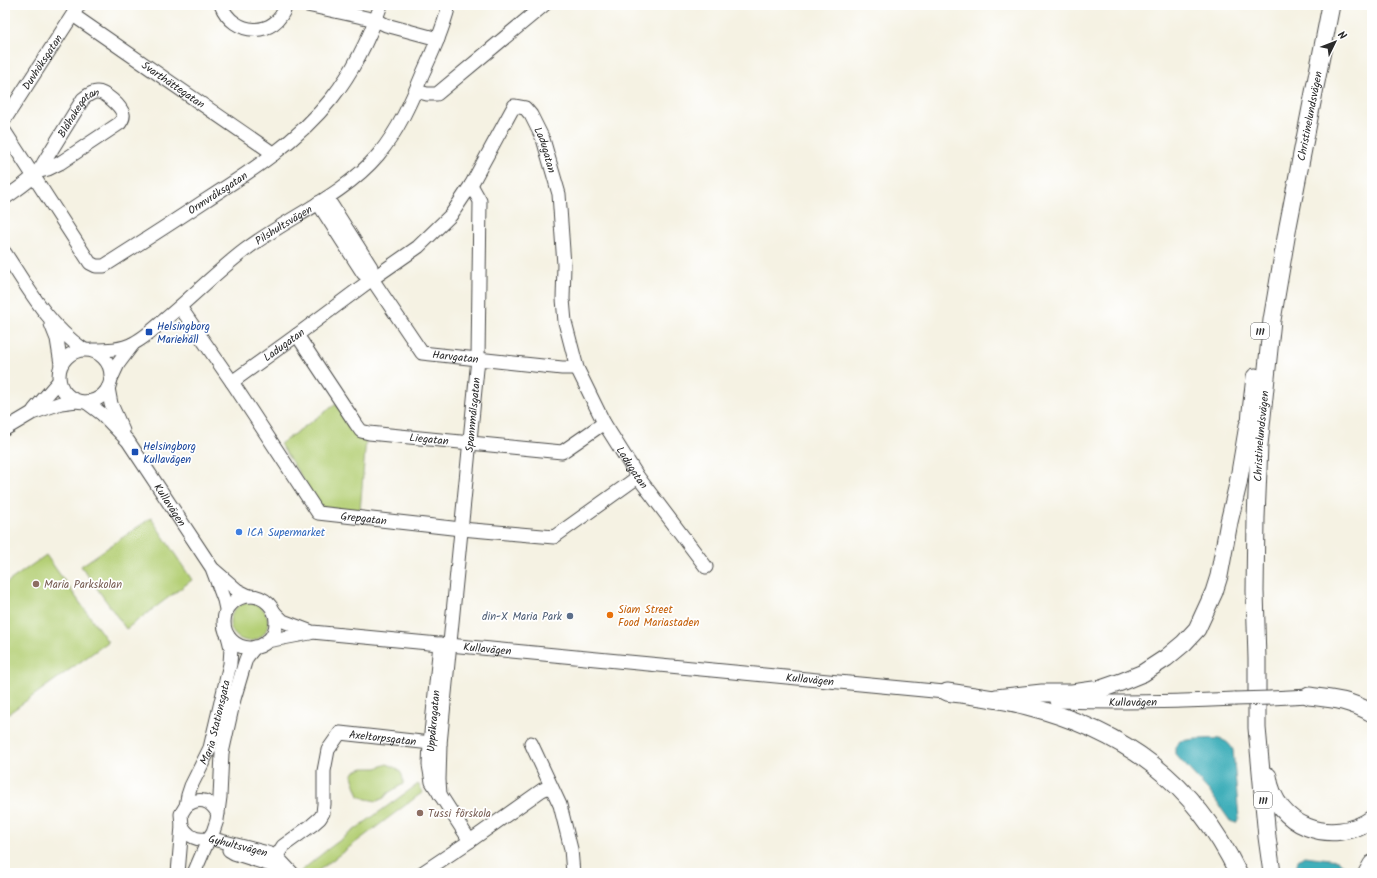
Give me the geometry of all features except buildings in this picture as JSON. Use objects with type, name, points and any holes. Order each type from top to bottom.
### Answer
[{"type":"main road","name":"Christinelundsvägen","points":[[1263,873],[1258,838],[1253,778],[1246,644],[1245,542],[1251,411],[1261,321],[1276,226],[1320,5]]},
{"type":"main road","name":"Christinelundsvägen","points":[[1272,873],[1267,837],[1257,728],[1255,591],[1259,445],[1272,320],[1288,226],[1331,5]]},
{"type":"main road","points":[[996,698],[1042,693],[1072,693],[1102,689],[1143,673],[1166,658],[1184,643],[1197,629],[1214,592],[1219,576],[1251,411]]},
{"type":"main road","points":[[1257,659],[1268,780],[1280,806],[1297,822],[1314,830],[1324,832],[1352,830],[1372,819]]},
{"type":"main road","points":[[946,692],[1026,705],[1086,725],[1113,738],[1141,756],[1163,773],[1192,802],[1214,829],[1230,855],[1238,873]]},
{"type":"main road","points":[[1309,696],[1351,694],[1372,701]]},
{"type":"main road","points":[[1309,696],[1344,700],[1372,713]]},
{"type":"main road","points":[[1367,873],[1372,864]]},
{"type":"street","points":[[220,5],[227,17],[232,22],[238,26],[252,30],[272,24],[282,14],[286,5]]},
{"type":"street","points":[[307,5],[376,20],[386,25],[440,35]]},
{"type":"street","name":"Ormvråksgatan","points":[[36,173],[90,263],[96,266],[104,266],[238,180],[274,154],[306,127],[331,99],[355,64],[366,45],[381,5]]},
{"type":"street","name":"Pilshultsvägen","points":[[110,384],[118,364],[133,344],[180,307],[220,270],[274,230],[322,201],[350,181],[377,156],[401,122],[416,91],[440,35],[449,5]]},
{"type":"street","points":[[416,91],[427,94],[437,94],[544,5]]},
{"type":"street","name":"Duvhöksgatan","points":[[5,119],[76,10]]},
{"type":"street","name":"Svarthättegatan","points":[[76,10],[274,154]]},
{"type":"street","name":"Blåhakegatan","points":[[101,92],[115,102],[123,114],[123,118],[116,127],[60,163],[36,173],[78,106],[90,94],[101,92]]},
{"type":"street","name":"Ladugatan","points":[[232,382],[372,278],[418,247],[451,215],[471,185],[514,106],[525,108],[531,115],[543,138],[559,194],[564,265],[563,299],[565,322],[577,368],[604,423],[638,478],[706,567]]},
{"type":"street","points":[[5,132],[36,173]]},
{"type":"street","points":[[5,187],[21,178],[36,173]]},
{"type":"street","points":[[5,198],[25,184],[36,173]]},
{"type":"street","name":"Spannmålsgatan","points":[[446,645],[461,529],[478,359],[480,201],[471,185]]},
{"type":"street","name":"Harvgatan","points":[[322,201],[363,273],[372,278],[422,353],[562,368],[577,368]]},
{"type":"street","points":[[5,253],[49,319],[60,331],[87,350],[102,356],[107,361],[110,368],[110,384],[104,394],[97,399],[61,403],[32,412],[5,429]]},
{"type":"street","name":"Grepgatan","points":[[180,307],[232,382],[318,513],[461,529],[554,537],[638,478]]},
{"type":"street","points":[[49,319],[56,339],[61,364]]},
{"type":"street","name":"Liegatan","points":[[297,335],[361,431],[562,452],[604,423]]},
{"type":"street","name":"Pilshultsvägen","points":[[87,350],[114,349],[133,344]]},
{"type":"street","points":[[81,401],[70,397],[64,392],[59,381],[59,372],[64,359],[71,353],[87,350]]},
{"type":"street","points":[[32,412],[59,381]]},
{"type":"street","name":"Kullavägen","points":[[110,384],[111,404],[128,441],[212,568],[224,600],[226,609],[224,628],[228,636],[233,642],[248,648],[312,632]]},
{"type":"street","name":"Kullavägen","points":[[81,401],[102,414],[128,441]]},
{"type":"street","name":"Kullavägen","points":[[212,568],[237,590],[249,596],[262,598],[283,622],[312,632],[996,698],[1101,703],[1157,703],[1309,696]]},
{"type":"street","points":[[226,609],[236,599],[249,596]]},
{"type":"street","points":[[261,644],[274,631],[274,612]]},
{"type":"street","name":"Maria Stationsgata","points":[[178,873],[182,826],[181,814],[186,806],[191,786],[210,748],[230,664],[231,648],[228,636]]},
{"type":"street","name":"Maria Stationsgata","points":[[194,873],[215,827],[220,806],[222,753],[234,699],[247,657],[261,644]]},
{"type":"street","name":"Uppåkragatan","points":[[446,645],[435,744],[429,765],[432,782],[470,841]]},
{"type":"street","name":"Axeltorpsgatan","points":[[276,865],[284,846],[312,825],[323,813],[324,771],[328,750],[340,733],[435,744]]},
{"type":"street","points":[[531,743],[560,805],[571,849],[573,873]]},
{"type":"street","points":[[422,873],[542,790],[548,788],[552,789]]},
{"type":"street","points":[[186,806],[191,802],[198,800],[204,801],[215,807],[218,814]]},
{"type":"street","points":[[182,826],[188,834],[194,838],[199,840],[209,838]]},
{"type":"street","name":"Gyhultsvägen","points":[[209,838],[234,853],[276,865],[292,873]]},
{"type":"green space","points":[[336,404],[359,439],[366,439],[360,511],[322,508],[280,444]]},
{"type":"green space","points":[[151,518],[192,580],[126,629],[81,566]]},
{"type":"green space","name":"Maria Parkskolan","points":[[46,555],[108,642],[5,716],[5,584]]},
{"type":"green space","points":[[245,603],[253,603],[263,608],[267,615],[267,629],[263,636],[253,641],[245,641],[235,636],[233,633],[230,626],[230,618],[235,608],[238,606]]},
{"type":"green space","points":[[387,764],[400,771],[403,784],[388,793],[384,798],[377,801],[359,796],[352,776],[355,771],[363,768],[377,768]]},
{"type":"green space","points":[[418,784],[423,792],[315,873],[302,873],[301,871],[328,849]]},
{"type":"water","points":[[1197,739],[1222,740],[1227,742],[1233,750],[1239,818],[1236,823],[1230,821],[1209,791],[1175,754],[1175,747],[1180,741]]},
{"type":"water","points":[[1304,856],[1338,860],[1344,866],[1345,873],[1295,873],[1298,860]]},
{"type":"place","name":"Helsingborg Mariehäll","points":[[149,332]]},
{"type":"place","name":"Helsingborg Kullavägen","points":[[135,452]]},
{"type":"place","name":"ICA Supermarket","points":[[239,532]]},
{"type":"place","name":"Maria Parkskolan","points":[[36,584]]},
{"type":"place","name":"Siam Street Food Mariastaden","points":[[610,615]]},
{"type":"place","name":"din-X Maria Park","points":[[570,616]]},
{"type":"place","name":"Tussi förskola","points":[[420,813]]}]
